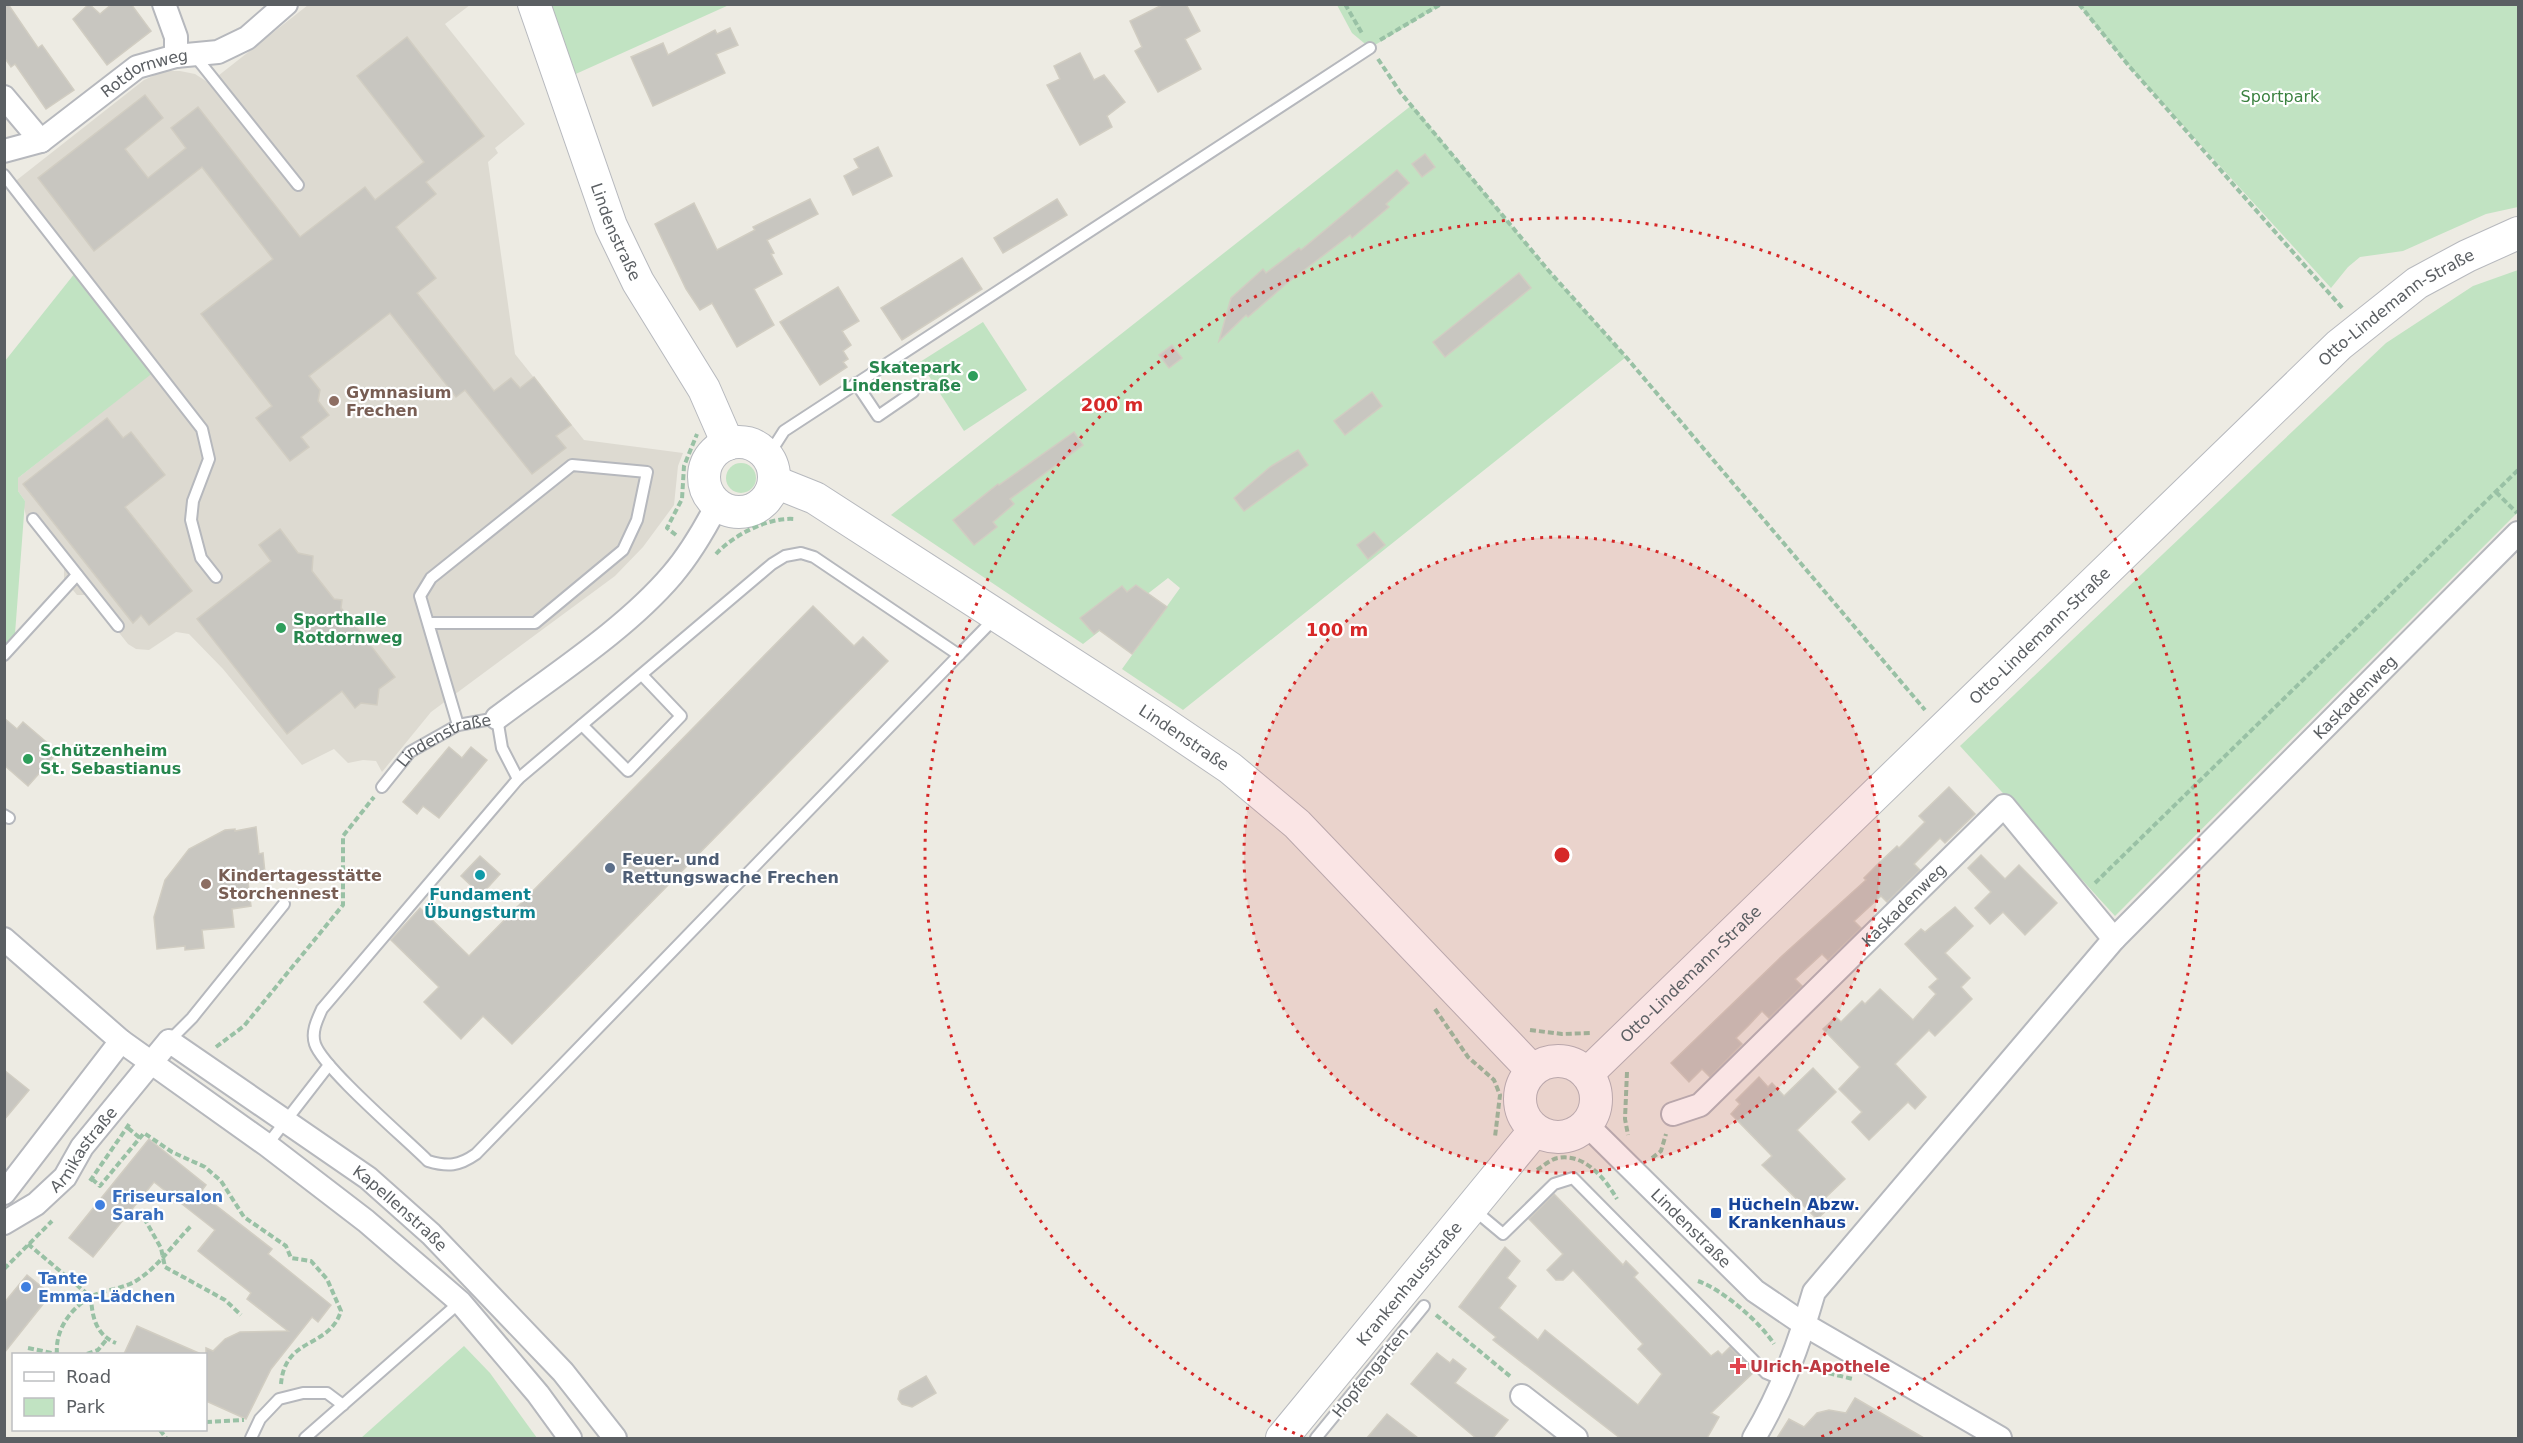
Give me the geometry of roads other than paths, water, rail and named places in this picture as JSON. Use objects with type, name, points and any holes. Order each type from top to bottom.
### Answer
[{"type":"street","points":[[164,4],[185,56]]},
{"type":"street","name":"Rotdornweg","points":[[4,151],[41,141],[137,67],[185,56],[218,52],[247,38],[286,4]]},
{"type":"street","name":"Lindenstraße","points":[[534,4],[611,226],[638,282],[704,389],[724,433],[762,450],[771,469],[1230,768],[1297,824],[1532,1070]]},
{"type":"street","points":[[4,97],[41,141]]},
{"type":"street","name":"Otto-Lindemann-Straße","points":[[1587,1074],[1942,728],[2360,328],[2417,283],[2467,256],[2518,233]]},
{"type":"street","points":[[724,433],[704,471],[706,490],[717,505],[732,512],[749,511],[764,503],[771,469]]},
{"type":"street","name":"Lindenstraße","points":[[497,718],[644,604],[672,575],[693,546],[717,505]]},
{"type":"street","name":"Kaskadenweg","points":[[1754,1438],[1789,1372],[1814,1292],[2114,939],[2518,533]]},
{"type":"street","name":"Kaskadenweg","points":[[1673,1114],[1700,1105],[2004,806],[2114,939]]},
{"type":"street","name":"Kapellenstraße","points":[[4,939],[121,1041],[267,1145],[366,1221],[460,1302],[538,1394],[570,1438]]},
{"type":"street","points":[[36,1204],[6,1185],[121,1041]]},
{"type":"street","points":[[150,1063],[169,1041]]},
{"type":"street","name":"Kapellenstraße","points":[[169,1041],[368,1178],[431,1234],[563,1372],[615,1438]]},
{"type":"street","points":[[1554,1060],[1577,1065],[1587,1074],[1593,1083],[1596,1104],[1586,1124],[1571,1135],[1552,1137],[1535,1130],[1525,1120],[1520,1107],[1521,1087],[1532,1070],[1554,1060]]},
{"type":"street","name":"Arnikastraße","points":[[4,1223],[36,1204],[65,1177],[82,1147],[150,1063]]},
{"type":"street","name":"Lindenstraße","points":[[1586,1124],[1755,1291],[1805,1324],[2000,1438]]},
{"type":"street","name":"Krankenhausstraße","points":[[1294,1437],[1471,1207],[1535,1130]]},
{"type":"street","points":[[1522,1396],[1576,1438]]},
{"type":"lane","points":[[771,469],[784,431],[1370,48]]},
{"type":"lane","points":[[185,56],[298,185]]},
{"type":"lane","points":[[4,175],[202,429],[209,459],[193,501],[191,520],[201,558],[216,577]]},
{"type":"lane","points":[[856,383],[878,416],[913,392]]},
{"type":"lane","points":[[429,623],[535,623],[623,550],[637,520],[647,472],[572,465],[431,578],[420,596],[458,725]]},
{"type":"lane","points":[[33,519],[118,626]]},
{"type":"lane","points":[[959,655],[814,557],[801,553],[785,556],[772,564],[518,779],[322,1009],[314,1029],[315,1045],[329,1065],[428,1161],[447,1166],[462,1164],[484,1146],[997,616]]},
{"type":"lane","points":[[4,655],[77,575]]},
{"type":"lane","points":[[582,725],[628,771],[681,716],[642,675]]},
{"type":"lane","points":[[497,718],[502,748],[518,779]]},
{"type":"lane","name":"Lindenstraße","points":[[382,787],[410,752],[458,725],[497,718]]},
{"type":"lane","points":[[169,1041],[192,1018],[284,904]]},
{"type":"lane","points":[[267,1145],[329,1065]]},
{"type":"lane","points":[[1471,1207],[1503,1234],[1554,1184],[1573,1178],[1766,1372],[1789,1372]]},
{"type":"lane","points":[[305,1438],[460,1302]]},
{"type":"lane","name":"Hopfengarten","points":[[1294,1437],[1424,1306]]},
{"type":"lane","points":[[251,1438],[260,1419],[279,1400],[303,1393],[327,1393],[342,1406]]},
{"type":"place","name":"Skatepark Lindenstraße","points":[[973,376]]},
{"type":"place","name":"Gymnasium Frechen","points":[[334,401]]},
{"type":"place","name":"Sporthalle Rotdornweg","points":[[281,628]]},
{"type":"place","name":"Schützenheim St. Sebastianus","points":[[28,759]]},
{"type":"place","name":"Feuer- und Rettungswache Frechen","points":[[610,868]]},
{"type":"place","name":"Fundament Übungsturm","points":[[480,875]]},
{"type":"place","name":"Kindertagesstätte Storchennest","points":[[206,884]]},
{"type":"place","name":"Friseursalon Sarah","points":[[100,1205]]},
{"type":"place","name":"Hücheln Abzw. Krankenhaus","points":[[1716,1213]]},
{"type":"place","name":"Tante Emma-Lädchen","points":[[26,1287]]},
{"type":"place","name":"Ulrich-Apothele","points":[[1738,1366]]},
{"type":"park label","name":"Sportpark","points":[[2280,96]]}]
